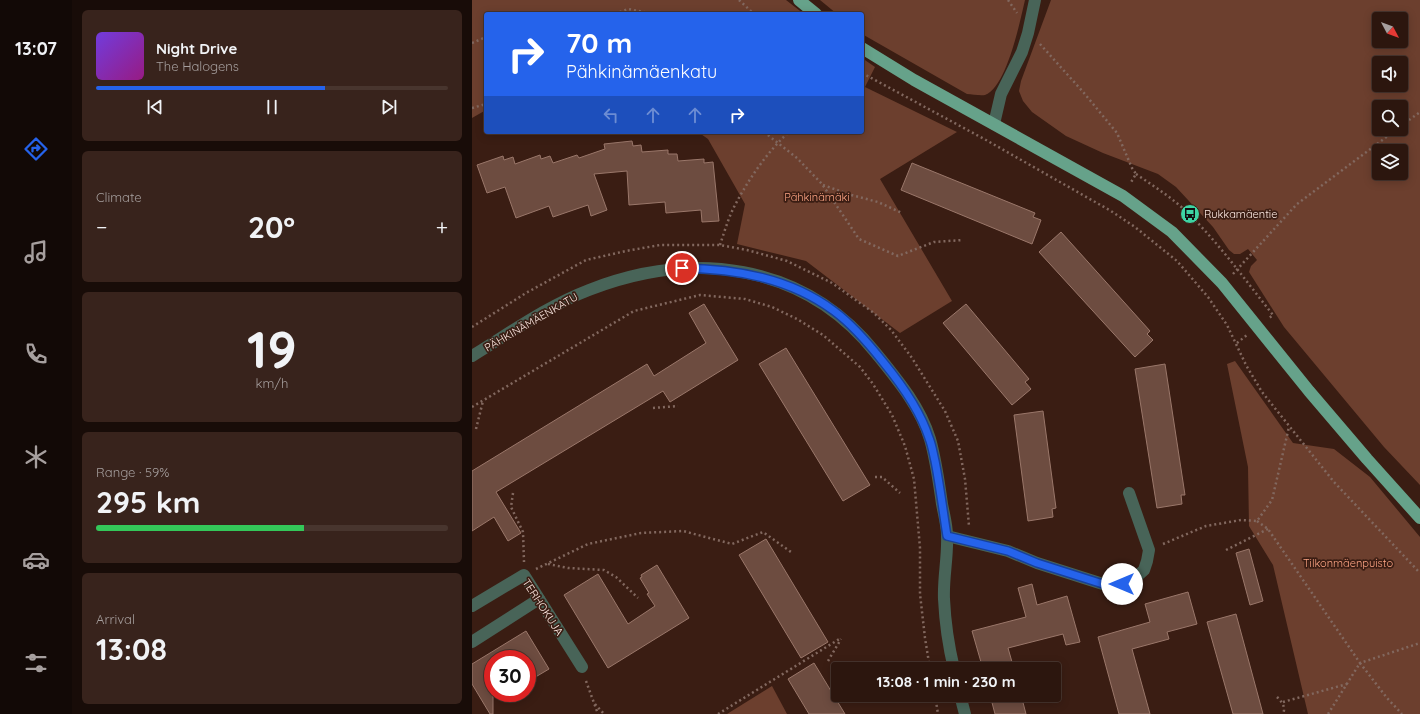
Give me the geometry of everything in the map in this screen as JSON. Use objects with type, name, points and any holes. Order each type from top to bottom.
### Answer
[{"type":"main road","points":[[799,0],[814,12]]},
{"type":"main road","points":[[864,49],[914,80],[1122,196],[1172,232],[1222,283],[1309,391],[1420,518]]},
{"type":"street","points":[[994,124],[1001,94],[1022,52],[1028,33],[1035,0]]},
{"type":"street","name":"PÄHKINÄMÄENKATU","points":[[472,356],[569,299],[628,277],[653,272],[682,268],[710,268],[738,272],[776,281],[797,289],[818,300],[835,311],[865,339],[901,386],[919,415],[930,438],[939,481],[947,536],[944,599],[952,662]]},
{"type":"street","points":[[947,536],[1008,551],[1037,563],[1106,585],[1122,584],[1135,578],[1144,570],[1149,550],[1129,493]]},
{"type":"street","name":"TERHOKUJA","points":[[472,606],[524,575],[582,667]]},
{"type":"street","points":[[472,642],[539,599]]},
{"type":"street","points":[[962,702],[965,714]]},
{"type":"path","points":[[739,0],[752,12]]},
{"type":"path","points":[[1008,0],[1028,33],[1053,58],[1117,133],[1136,174],[1172,199],[1190,214],[1230,259]]},
{"type":"path","points":[[620,12],[628,9],[644,12]]},
{"type":"path","points":[[472,43],[484,38]]},
{"type":"path","points":[[864,74],[1105,207],[1155,242],[1176,261],[1216,308],[1228,325],[1249,370],[1262,392],[1289,426],[1334,482],[1420,574]]},
{"type":"path","points":[[472,108],[484,105]]},
{"type":"path","points":[[1408,121],[1420,112]]},
{"type":"path","points":[[767,134],[797,158],[822,184],[859,239],[898,256],[934,242],[964,240]]},
{"type":"path","points":[[720,245],[734,208],[753,176],[778,142],[787,134]]},
{"type":"path","points":[[1237,271],[1297,204],[1388,136]]},
{"type":"path","points":[[1122,196],[1136,174]]},
{"type":"path","points":[[822,184],[851,195],[878,202],[902,213]]},
{"type":"path","points":[[472,327],[586,260],[660,245],[720,245],[787,260],[832,283],[874,313],[891,330],[912,358],[945,411],[958,440],[965,479],[970,541]]},
{"type":"path","points":[[472,408],[634,311],[700,295],[745,299],[772,307],[797,319],[823,335],[860,367],[873,384],[892,415],[905,446],[914,479],[920,548],[920,594],[929,662]]},
{"type":"path","points":[[476,429],[484,401]]},
{"type":"path","points":[[653,408],[678,406]]},
{"type":"path","points":[[1257,520],[1272,500],[1289,426]]},
{"type":"path","points":[[875,476],[882,477],[900,493]]},
{"type":"path","points":[[513,493],[511,507],[523,532],[524,575],[588,544],[641,533],[682,531],[732,544],[762,532],[791,552]]},
{"type":"path","points":[[1149,550],[1206,526],[1241,520],[1257,520],[1268,529],[1360,663],[1387,698],[1402,714]]},
{"type":"path","points":[[1226,550],[1268,529]]},
{"type":"path","points":[[547,563],[568,568],[604,570],[616,577],[638,598]]},
{"type":"path","points":[[718,714],[841,638],[828,661]]},
{"type":"path","points":[[1328,714],[1360,663],[1420,643]]},
{"type":"path","points":[[582,667],[598,714]]},
{"type":"path","points":[[1283,702],[1347,684]]},
{"type":"path","points":[[1277,697],[1283,702],[1283,714]]},
{"type":"path","points":[[593,702],[604,714]]},
{"type":"path","points":[[936,702],[938,714]]},
{"type":"green space","points":[[472,0],[786,0],[801,12],[484,12],[484,111],[472,118]]},
{"type":"green space","points":[[820,0],[1025,0],[1016,37],[1006,67],[1000,80],[993,89],[985,95],[967,94],[864,35],[864,12],[835,12]]},
{"type":"green space","points":[[1051,0],[1420,0],[1420,485],[1384,447],[1284,327],[1249,272],[1251,266],[1257,260],[1248,249],[1240,254],[1234,254],[1229,250],[1213,227],[1176,187],[1158,174],[1103,153],[1066,136],[1032,112],[1023,101],[1019,91],[1021,81]]},
{"type":"green space","name":"Pähkinämäki","points":[[864,59],[875,67],[865,87],[957,132],[880,179],[952,301],[900,333],[806,261],[737,244],[745,204],[708,139],[701,134],[864,134]]},
{"type":"green space","name":"Tilkonmäenpuisto","points":[[1235,361],[1293,443],[1334,449],[1370,477],[1420,537],[1420,714],[1308,714],[1273,565],[1249,526],[1248,467],[1227,364]]},
{"type":"green space","points":[[772,686],[787,714],[727,714]]},
{"type":"building","points":[[632,141],[633,146],[641,145],[642,152],[668,150],[668,154],[677,154],[678,161],[704,159],[704,163],[713,162],[719,221],[702,222],[701,210],[666,213],[665,202],[629,205],[627,171],[594,174],[607,210],[591,216],[588,205],[553,217],[549,206],[516,218],[505,187],[487,193],[477,165],[503,156],[504,160],[513,157],[515,164],[540,155],[541,159],[550,156],[553,163],[577,155],[579,158],[605,149],[604,144]]},
{"type":"building","points":[[912,163],[1035,213],[1033,217],[1041,220],[1032,244],[901,190]]},
{"type":"building","points":[[1061,232],[1150,331],[1147,334],[1153,340],[1135,357],[1039,252]]},
{"type":"building","points":[[704,304],[738,360],[670,402],[663,391],[496,492],[521,533],[508,541],[494,517],[472,531],[472,471],[647,364],[654,376],[706,343],[689,313]]},
{"type":"building","points":[[966,304],[1029,379],[1025,382],[1031,389],[1012,405],[943,323]]},
{"type":"building","points":[[786,348],[870,485],[843,501],[759,364]]},
{"type":"building","points":[[1165,364],[1185,495],[1181,495],[1182,504],[1157,508],[1135,369]]},
{"type":"building","points":[[1043,411],[1056,508],[1052,509],[1053,517],[1028,521],[1014,415]]},
{"type":"building","points":[[766,539],[828,642],[801,658],[739,555]]},
{"type":"building","points":[[1249,549],[1263,601],[1250,605],[1236,553]]},
{"type":"building","points":[[657,565],[689,618],[608,668],[564,595],[598,574],[628,624],[655,606],[647,594],[649,593],[640,578],[642,577],[641,575]]},
{"type":"building","points":[[1032,584],[1037,605],[1067,596],[1080,642],[1066,645],[1063,634],[1008,648],[1012,662],[981,662],[972,631],[1026,617],[1018,588]]},
{"type":"building","points":[[1188,592],[1197,624],[1167,632],[1169,639],[1132,649],[1150,714],[1119,714],[1098,637],[1150,622],[1145,604]]},
{"type":"building","points":[[1236,614],[1263,714],[1233,714],[1207,622]]},
{"type":"building","points":[[526,631],[549,669],[536,677],[536,650],[495,650]]},
{"type":"building","points":[[484,657],[484,702],[493,702],[493,714],[490,714],[472,684],[472,664]]},
{"type":"building","points":[[814,663],[831,691],[831,702],[838,702],[845,714],[809,714],[788,679]]},
{"type":"building","points":[[992,702],[1023,702],[1026,714],[995,714]]},
{"type":"place","name":"Rukkamäentie","points":[[1190,214]]},
{"type":"route","points":[[682,268],[710,268],[738,272],[776,281],[797,289],[835,311],[865,339],[898,380],[919,415],[930,438],[939,481],[947,536],[1008,551],[1037,563],[1106,585],[1122,584]]}]
